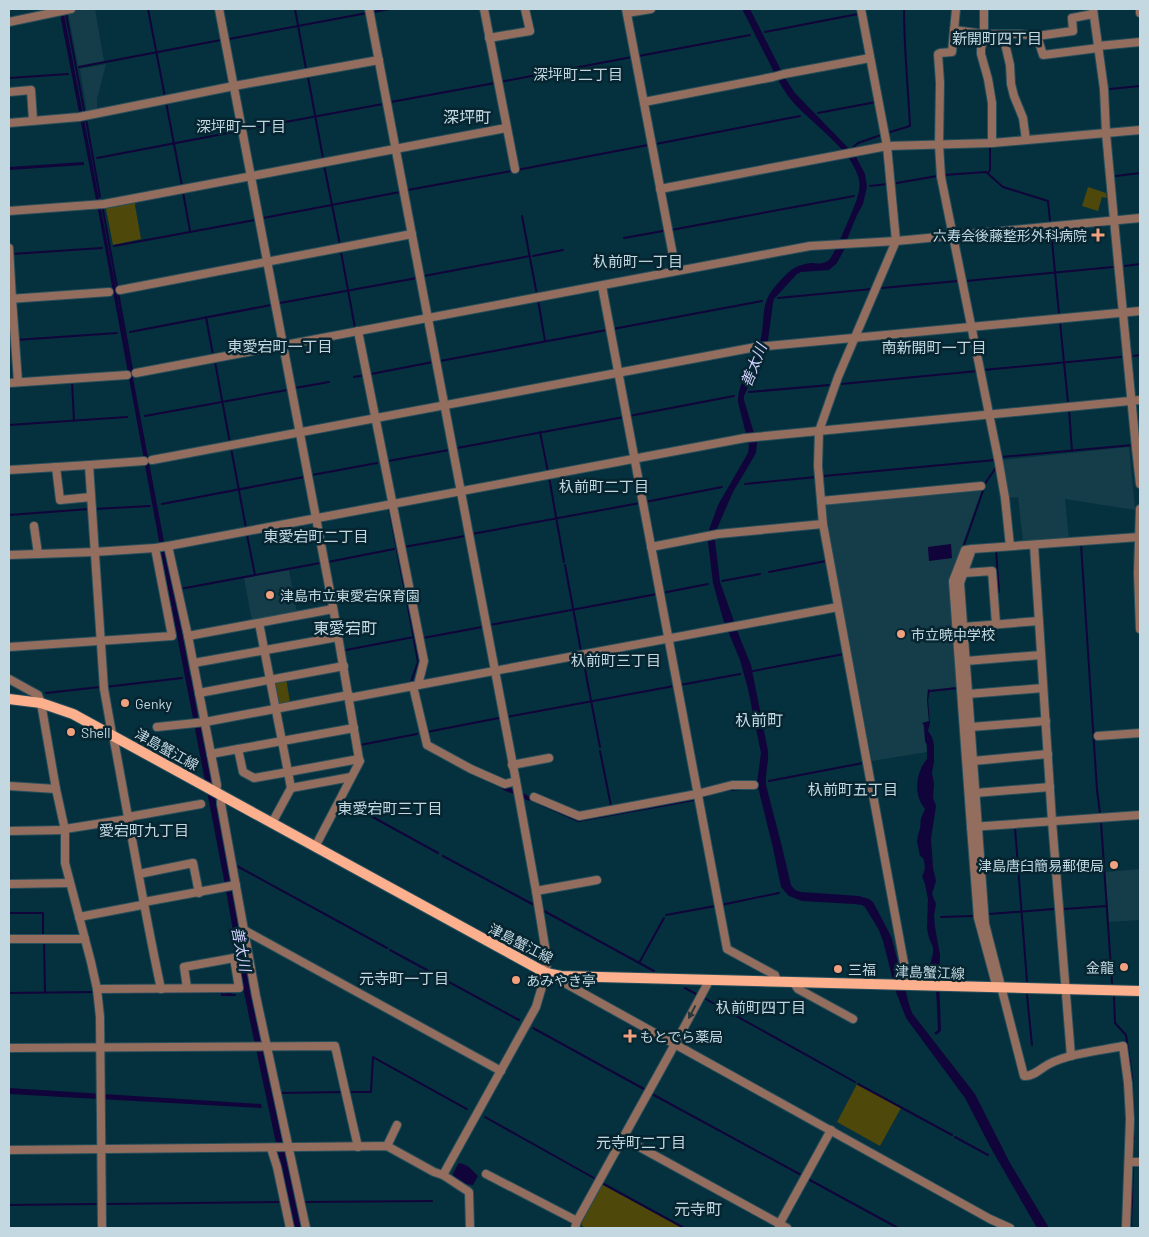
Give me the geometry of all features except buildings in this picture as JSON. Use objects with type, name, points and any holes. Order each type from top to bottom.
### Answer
[{"type":"main road","name":"津島蟹江線","points":[[9,699],[41,703],[73,714],[546,973],[561,976],[709,981],[1140,991]]},
{"type":"street","points":[[219,9],[344,666],[360,761],[315,847]]},
{"type":"street","points":[[369,9],[516,783],[547,959],[546,973],[536,1007],[443,1175]]},
{"type":"street","points":[[484,9],[514,169]]},
{"type":"street","points":[[489,38],[530,31],[525,9]]},
{"type":"street","points":[[651,9],[627,11],[676,271]]},
{"type":"street","points":[[861,9],[887,146],[896,241],[838,376],[819,430],[818,466],[823,524],[907,985]]},
{"type":"street","points":[[956,9],[952,52],[938,54],[940,83],[939,145],[942,182],[989,414],[1003,489],[1010,546]]},
{"type":"street","points":[[984,9],[984,34],[981,54],[988,78],[992,103],[992,143]]},
{"type":"street","points":[[9,22],[62,10]]},
{"type":"street","points":[[954,30],[984,34],[1037,36],[1073,31],[1072,18],[1093,11],[1104,89],[1106,133],[1140,484]]},
{"type":"street","points":[[1003,35],[1010,65],[1011,84],[1023,118],[1026,140]]},
{"type":"street","points":[[1037,36],[1044,55],[1140,42]]},
{"type":"street","points":[[644,102],[870,58]]},
{"type":"street","points":[[9,123],[83,116],[379,60]]},
{"type":"street","points":[[9,92],[31,90],[33,120]]},
{"type":"street","points":[[9,211],[93,206],[506,128]]},
{"type":"street","points":[[660,189],[887,146],[992,143],[1140,130]]},
{"type":"street","points":[[136,373],[810,246],[896,241],[1140,218]]},
{"type":"street","points":[[120,290],[412,234]]},
{"type":"street","points":[[9,248],[18,382]]},
{"type":"street","points":[[602,286],[726,949],[773,974],[776,976],[777,982]]},
{"type":"street","points":[[11,299],[109,292]]},
{"type":"street","points":[[152,460],[756,347],[1140,311]]},
{"type":"street","points":[[358,331],[424,661],[416,686],[427,745],[471,769],[505,784],[516,783]]},
{"type":"street","points":[[9,383],[127,375]]},
{"type":"street","points":[[9,555],[163,547],[758,436],[1140,400]]},
{"type":"street","points":[[9,470],[144,461]]},
{"type":"street","points":[[89,465],[104,686],[161,989]]},
{"type":"street","points":[[56,467],[60,500],[91,497]]},
{"type":"street","points":[[821,502],[982,486]]},
{"type":"street","points":[[1140,509],[1138,573],[1140,629]]},
{"type":"street","points":[[651,547],[718,534],[823,524]]},
{"type":"street","points":[[34,526],[38,554]]},
{"type":"street","points":[[1126,1228],[1130,1119],[1123,1046],[1071,1056],[1049,1064],[1028,1076],[1024,1076],[1000,988],[985,924],[974,827],[953,581],[965,550],[1140,538]]},
{"type":"street","points":[[1034,544],[1052,821],[1071,1056]]},
{"type":"street","points":[[163,547],[194,664],[204,722],[212,754],[253,988],[306,1228]]},
{"type":"street","points":[[9,647],[172,636],[163,547]]},
{"type":"street","points":[[972,549],[960,583],[975,793],[974,827]]},
{"type":"street","points":[[964,573],[992,570],[996,624]]},
{"type":"street","points":[[157,728],[204,722],[416,686],[838,607]]},
{"type":"street","points":[[188,636],[333,609]]},
{"type":"street","points":[[963,627],[1039,621]]},
{"type":"street","points":[[259,623],[290,788],[272,823]]},
{"type":"street","points":[[194,664],[338,637]]},
{"type":"street","points":[[966,661],[1041,655]]},
{"type":"street","points":[[200,693],[344,666]]},
{"type":"street","points":[[9,679],[38,695],[41,703],[65,830],[65,863],[97,989],[100,1017],[102,1228]]},
{"type":"street","points":[[968,694],[1044,688]]},
{"type":"street","points":[[970,727],[1046,721]]},
{"type":"street","points":[[212,754],[354,728]]},
{"type":"street","points":[[1098,736],[1140,733]]},
{"type":"street","points":[[238,749],[243,772],[254,778],[359,759]]},
{"type":"street","points":[[973,761],[1048,754]]},
{"type":"street","points":[[512,765],[549,758]]},
{"type":"street","points":[[290,788],[351,777]]},
{"type":"street","points":[[534,797],[580,816],[698,797],[732,785],[754,785]]},
{"type":"street","points":[[9,786],[56,789]]},
{"type":"street","points":[[975,793],[1050,787]]},
{"type":"street","points":[[9,831],[65,830],[201,804]]},
{"type":"street","points":[[974,827],[1140,815]]},
{"type":"street","points":[[139,874],[193,863],[199,893]]},
{"type":"street","points":[[536,891],[597,880]]},
{"type":"street","points":[[9,884],[70,884]]},
{"type":"street","points":[[80,917],[142,905],[144,902],[235,885]]},
{"type":"street","points":[[244,930],[501,1070]]},
{"type":"street","points":[[9,939],[85,939]]},
{"type":"street","points":[[97,989],[239,988],[234,958],[184,967],[187,988]]},
{"type":"street","points":[[546,973],[990,1219],[1010,1228]]},
{"type":"street","points":[[486,1174],[576,1225],[709,981]]},
{"type":"street","points":[[793,982],[798,989],[852,1020]]},
{"type":"street","points":[[240,989],[253,988]]},
{"type":"street","points":[[9,1048],[336,1046],[358,1146]]},
{"type":"street","points":[[387,1146],[397,1125]]},
{"type":"street","points":[[782,1227],[781,1222],[831,1130]]},
{"type":"street","points":[[623,1138],[782,1227]]},
{"type":"street","points":[[9,1150],[387,1146],[443,1175],[469,1192],[470,1228]]},
{"type":"street","points":[[272,1148],[290,1228]]},
{"type":"street","points":[[1129,1162],[1140,1162]]},
{"type":"shaded area","points":[[95,9],[104,61],[78,66],[68,12]]},
{"type":"shaded area","points":[[106,64],[97,99],[97,111],[87,113],[80,69]]},
{"type":"shaded area","points":[[1088,187],[1106,193],[1107,198],[1102,197],[1098,211],[1082,206]]},
{"type":"shaded area","points":[[136,200],[135,205],[141,239],[113,245],[106,209],[108,205]]},
{"type":"shaded area","points":[[1129,447],[1135,510],[1065,499],[1069,539],[1023,542],[1018,497],[1008,498],[1001,460]]},
{"type":"shaded area","name":"市立暁中学校","points":[[983,487],[949,582],[957,687],[928,690],[929,721],[923,723],[927,752],[872,761],[830,540],[826,504],[828,502]]},
{"type":"shaded area","name":"津島市立東愛宕保育園","points":[[289,570],[297,613],[252,621],[244,578]]},
{"type":"shaded area","points":[[286,678],[290,702],[279,704],[277,703],[274,683]]},
{"type":"shaded area","points":[[1140,869],[1140,920],[1109,922],[1105,872]]},
{"type":"shaded area","points":[[857,1084],[901,1108],[880,1146],[837,1122]]},
{"type":"shaded area","points":[[601,1184],[683,1228],[587,1228],[582,1226],[581,1221]]},
{"type":"water","name":"善太川","points":[[59,9],[63,9],[174,594],[177,596],[199,723],[201,725],[232,882],[252,998],[301,1228],[294,1228],[243,988]]},
{"type":"water","name":"善太川","points":[[742,9],[750,9],[785,78],[795,93],[855,155],[865,174],[867,187],[863,204],[837,263],[829,270],[797,274],[774,299],[768,340],[744,396],[757,443],[756,453],[733,492],[715,533],[720,582],[751,665],[768,751],[766,785],[791,885],[795,890],[801,892],[859,896],[873,902],[891,936],[912,1013],[975,1094],[1010,1163],[1049,1228],[1037,1228],[992,1150],[965,1098],[906,1018],[896,992],[879,930],[865,907],[854,904],[802,901],[789,896],[781,887],[757,783],[761,753],[740,660],[723,619],[713,583],[708,542],[709,530],[718,505],[748,453],[749,446],[738,395],[761,338],[768,297],[790,271],[808,263],[822,263],[829,260],[854,208],[859,193],[859,183],[858,176],[846,154],[796,106],[785,92]]},
{"type":"water","points":[[84,162],[84,165],[9,170],[9,167]]},
{"type":"water","points":[[951,544],[952,558],[929,561],[928,547]]},
{"type":"water","points":[[928,689],[930,690],[928,700],[930,723],[928,731],[934,745],[932,773],[934,784],[933,798],[936,806],[931,839],[936,881],[932,894],[936,904],[934,916],[940,955],[941,1030],[936,1035],[934,1033],[938,1030],[936,988],[930,965],[933,947],[927,928],[928,899],[922,876],[925,865],[923,858],[920,856],[917,841],[921,818],[925,809],[919,798],[917,783],[921,768],[927,759],[927,745],[924,725],[922,723],[929,721],[927,700]]},
{"type":"water","points":[[503,786],[579,820],[732,788],[750,788],[750,790],[725,792],[700,800],[578,822],[505,791],[502,789]]},
{"type":"water","points":[[9,1088],[261,1104],[262,1108],[9,1094]]},
{"type":"water","points":[[460,1163],[469,1167],[478,1176],[473,1185],[463,1184],[451,1178]]},
{"type":"waterway","points":[[148,9],[165,97]]},
{"type":"waterway","points":[[295,9],[306,69]]},
{"type":"waterway","points":[[374,12],[389,9]]},
{"type":"waterway","points":[[887,133],[910,126],[904,9]]},
{"type":"waterway","points":[[229,39],[367,13]]},
{"type":"waterway","points":[[66,14],[85,115]]},
{"type":"waterway","points":[[765,32],[858,14]]},
{"type":"waterway","points":[[639,56],[750,35]]},
{"type":"waterway","points":[[79,67],[221,40]]},
{"type":"waterway","points":[[500,82],[632,57]]},
{"type":"waterway","points":[[9,78],[68,74]]},
{"type":"waterway","points":[[308,77],[323,158]]},
{"type":"waterway","points":[[391,102],[495,83]]},
{"type":"waterway","points":[[1110,89],[1140,86]]},
{"type":"waterway","points":[[166,102],[182,186]]},
{"type":"waterway","points":[[818,113],[876,102]]},
{"type":"waterway","points":[[247,129],[383,104]]},
{"type":"waterway","points":[[656,144],[800,116]]},
{"type":"waterway","points":[[86,119],[100,197]]},
{"type":"waterway","points":[[97,158],[239,131]]},
{"type":"waterway","points":[[850,150],[858,143],[881,135]]},
{"type":"waterway","points":[[517,170],[648,145]]},
{"type":"waterway","points":[[988,173],[990,170],[990,147]]},
{"type":"waterway","points":[[324,165],[340,245]]},
{"type":"waterway","points":[[408,190],[511,171]]},
{"type":"waterway","points":[[944,175],[986,172],[1003,187],[1048,201],[1050,221]]},
{"type":"waterway","points":[[1116,176],[1140,173]]},
{"type":"waterway","points":[[897,183],[937,176]]},
{"type":"waterway","points":[[870,186],[887,184]]},
{"type":"waterway","points":[[183,192],[190,231]]},
{"type":"waterway","points":[[263,218],[400,192]]},
{"type":"waterway","points":[[671,230],[854,196]]},
{"type":"waterway","points":[[103,210],[132,369]]},
{"type":"waterway","points":[[522,216],[537,295]]},
{"type":"waterway","points":[[114,246],[255,220]]},
{"type":"waterway","points":[[1051,230],[1059,314]]},
{"type":"waterway","points":[[624,238],[663,231]]},
{"type":"waterway","points":[[12,254],[102,248]]},
{"type":"waterway","points":[[533,256],[563,250]]},
{"type":"waterway","points":[[341,252],[355,328]]},
{"type":"waterway","points":[[424,276],[530,256]]},
{"type":"waterway","points":[[1125,266],[1140,264]]},
{"type":"waterway","points":[[966,281],[1113,267]]},
{"type":"waterway","points":[[280,303],[417,278]]},
{"type":"waterway","points":[[882,288],[958,281]]},
{"type":"waterway","points":[[778,298],[872,289]]},
{"type":"waterway","points":[[538,300],[545,341]]},
{"type":"waterway","points":[[613,329],[762,301]]},
{"type":"waterway","points":[[130,332],[271,305]]},
{"type":"waterway","points":[[206,317],[213,355]]},
{"type":"waterway","points":[[1060,322],[1068,403]]},
{"type":"waterway","points":[[440,361],[607,330]]},
{"type":"waterway","points":[[16,340],[117,333]]},
{"type":"waterway","points":[[1134,356],[1140,355]]},
{"type":"waterway","points":[[983,370],[1121,357]]},
{"type":"waterway","points":[[215,362],[230,443]]},
{"type":"waterway","points":[[371,374],[433,362]]},
{"type":"waterway","points":[[841,384],[978,371]]},
{"type":"waterway","points":[[354,377],[365,375]]},
{"type":"waterway","points":[[72,382],[74,421]]},
{"type":"waterway","points":[[295,388],[329,382]]},
{"type":"waterway","name":"善太川","points":[[749,392],[830,385]]},
{"type":"waterway","points":[[145,416],[287,390]]},
{"type":"waterway","points":[[629,416],[734,396]]},
{"type":"waterway","points":[[1069,410],[1072,451]]},
{"type":"waterway","points":[[9,425],[127,417]]},
{"type":"waterway","points":[[457,448],[624,417]]},
{"type":"waterway","points":[[540,432],[548,472]]},
{"type":"waterway","points":[[1001,457],[1133,445]]},
{"type":"waterway","points":[[231,448],[246,528]]},
{"type":"waterway","points":[[388,461],[449,450]]},
{"type":"waterway","points":[[824,476],[995,460]]},
{"type":"waterway","points":[[312,475],[377,463]]},
{"type":"waterway","points":[[964,545],[986,482],[995,469]]},
{"type":"waterway","points":[[162,504],[304,477]]},
{"type":"waterway","points":[[549,477],[564,562]]},
{"type":"waterway","points":[[745,484],[816,477]]},
{"type":"waterway","points":[[645,502],[722,487]]},
{"type":"waterway","points":[[472,534],[640,503]]},
{"type":"waterway","points":[[94,509],[150,506]]},
{"type":"waterway","points":[[389,508],[405,592]]},
{"type":"waterway","points":[[9,515],[89,509]]},
{"type":"waterway","points":[[247,535],[255,575]]},
{"type":"waterway","points":[[404,547],[465,536]]},
{"type":"waterway","points":[[1081,544],[1100,813]]},
{"type":"waterway","points":[[328,562],[394,549]]},
{"type":"waterway","points":[[996,550],[999,592]]},
{"type":"waterway","points":[[769,572],[826,561]]},
{"type":"waterway","points":[[180,589],[320,563]]},
{"type":"waterway","points":[[565,565],[581,651]]},
{"type":"waterway","points":[[722,581],[760,574]]},
{"type":"waterway","points":[[662,593],[708,584]]},
{"type":"waterway","points":[[490,625],[657,594]]},
{"type":"waterway","points":[[406,596],[418,662],[411,682]]},
{"type":"waterway","points":[[423,638],[482,627]]},
{"type":"waterway","points":[[346,650],[414,637]]},
{"type":"waterway","points":[[753,671],[844,654]]},
{"type":"waterway","points":[[583,659],[600,747]]},
{"type":"waterway","points":[[680,685],[740,674]]},
{"type":"waterway","points":[[105,687],[182,678]]},
{"type":"waterway","points":[[507,717],[674,686]]},
{"type":"waterway","points":[[46,693],[100,687]]},
{"type":"waterway","points":[[930,691],[958,687]]},
{"type":"waterway","points":[[427,732],[499,718]]},
{"type":"waterway","points":[[360,745],[417,734]]},
{"type":"waterway","points":[[600,751],[611,806]]},
{"type":"waterway","points":[[769,781],[863,763]]},
{"type":"waterway","points":[[342,800],[364,812]]},
{"type":"waterway","points":[[369,815],[438,853]]},
{"type":"waterway","points":[[1101,822],[1112,983]]},
{"type":"waterway","points":[[1015,828],[1027,981]]},
{"type":"waterway","points":[[443,856],[534,905]]},
{"type":"waterway","points":[[235,865],[387,948]]},
{"type":"waterway","points":[[721,905],[779,893]]},
{"type":"waterway","points":[[666,915],[715,906]]},
{"type":"waterway","points":[[1064,909],[1107,906]]},
{"type":"waterway","points":[[989,914],[1054,909]]},
{"type":"waterway","points":[[544,911],[654,971]]},
{"type":"waterway","points":[[9,913],[43,913],[43,935]]},
{"type":"waterway","points":[[941,917],[973,916]]},
{"type":"waterway","points":[[639,963],[664,918]]},
{"type":"waterway","points":[[44,942],[45,992]]},
{"type":"waterway","points":[[390,950],[519,1020]]},
{"type":"waterway","points":[[685,988],[698,995]]},
{"type":"waterway","points":[[9,993],[94,992]]},
{"type":"waterway","points":[[222,992],[231,994]]},
{"type":"waterway","points":[[100,993],[222,992],[222,995],[235,995]]},
{"type":"waterway","points":[[1027,995],[1032,1045]]},
{"type":"waterway","points":[[1114,997],[1115,1023],[1126,1035],[1132,1077],[1134,1121]]},
{"type":"waterway","points":[[704,998],[855,1082]]},
{"type":"waterway","points":[[533,1028],[644,1089]]},
{"type":"waterway","points":[[349,1092],[371,1092],[373,1057],[467,1109]]},
{"type":"waterway","points":[[858,1084],[952,1135]]},
{"type":"waterway","points":[[279,1093],[344,1092]]},
{"type":"waterway","points":[[652,1094],[803,1176]]},
{"type":"waterway","points":[[485,1117],[594,1178]]},
{"type":"waterway","points":[[1133,1134],[1134,1139]]},
{"type":"waterway","points":[[955,1137],[988,1155]]},
{"type":"waterway","points":[[1133,1143],[1133,1158]]},
{"type":"waterway","points":[[1131,1228],[1133,1166]]},
{"type":"waterway","points":[[808,1179],[898,1228]]},
{"type":"waterway","points":[[602,1183],[684,1228]]},
{"type":"waterway","points":[[305,1202],[432,1201]]},
{"type":"waterway","points":[[107,1204],[282,1202]]},
{"type":"waterway","points":[[9,1205],[96,1204]]},
{"type":"waterway","points":[[557,1215],[572,1223]]},
{"type":"place","name":"六寿会後藤整形外科病院","points":[[1098,235]]},
{"type":"place","name":"津島市立東愛宕保育園","points":[[270,595]]},
{"type":"place","name":"市立暁中学校","points":[[901,634]]},
{"type":"place","name":"Genky","points":[[125,703]]},
{"type":"place","name":"Shell","points":[[71,732]]},
{"type":"place","name":"津島唐臼簡易郵便局","points":[[1114,865]]},
{"type":"place","name":"金龍","points":[[1124,967]]},
{"type":"place","name":"三福","points":[[838,969]]},
{"type":"place","name":"あみやき亭","points":[[516,980]]},
{"type":"place","name":"もとでら薬局","points":[[630,1036]]},
{"type":"district","name":"新開町四丁目","points":[[997,38]]},
{"type":"district","name":"深坪町二丁目","points":[[578,74]]},
{"type":"district","name":"深坪町","points":[[467,116]]},
{"type":"district","name":"深坪町一丁目","points":[[241,126]]},
{"type":"district","name":"杁前町一丁目","points":[[638,261]]},
{"type":"district","name":"東愛宕町一丁目","points":[[280,346]]},
{"type":"district","name":"南新開町一丁目","points":[[934,347]]},
{"type":"district","name":"杁前町二丁目","points":[[604,486]]},
{"type":"district","name":"東愛宕町二丁目","points":[[316,536]]},
{"type":"district","name":"東愛宕町","points":[[345,627]]},
{"type":"district","name":"杁前町三丁目","points":[[616,660]]},
{"type":"district","name":"杁前町","points":[[759,719]]},
{"type":"district","name":"杁前町五丁目","points":[[853,789]]},
{"type":"district","name":"東愛宕町三丁目","points":[[390,808]]},
{"type":"district","name":"愛宕町九丁目","points":[[144,830]]},
{"type":"district","name":"元寺町一丁目","points":[[404,978]]},
{"type":"district","name":"杁前町四丁目","points":[[761,1007]]},
{"type":"district","name":"元寺町二丁目","points":[[641,1142]]},
{"type":"district","name":"元寺町","points":[[698,1208]]}]
